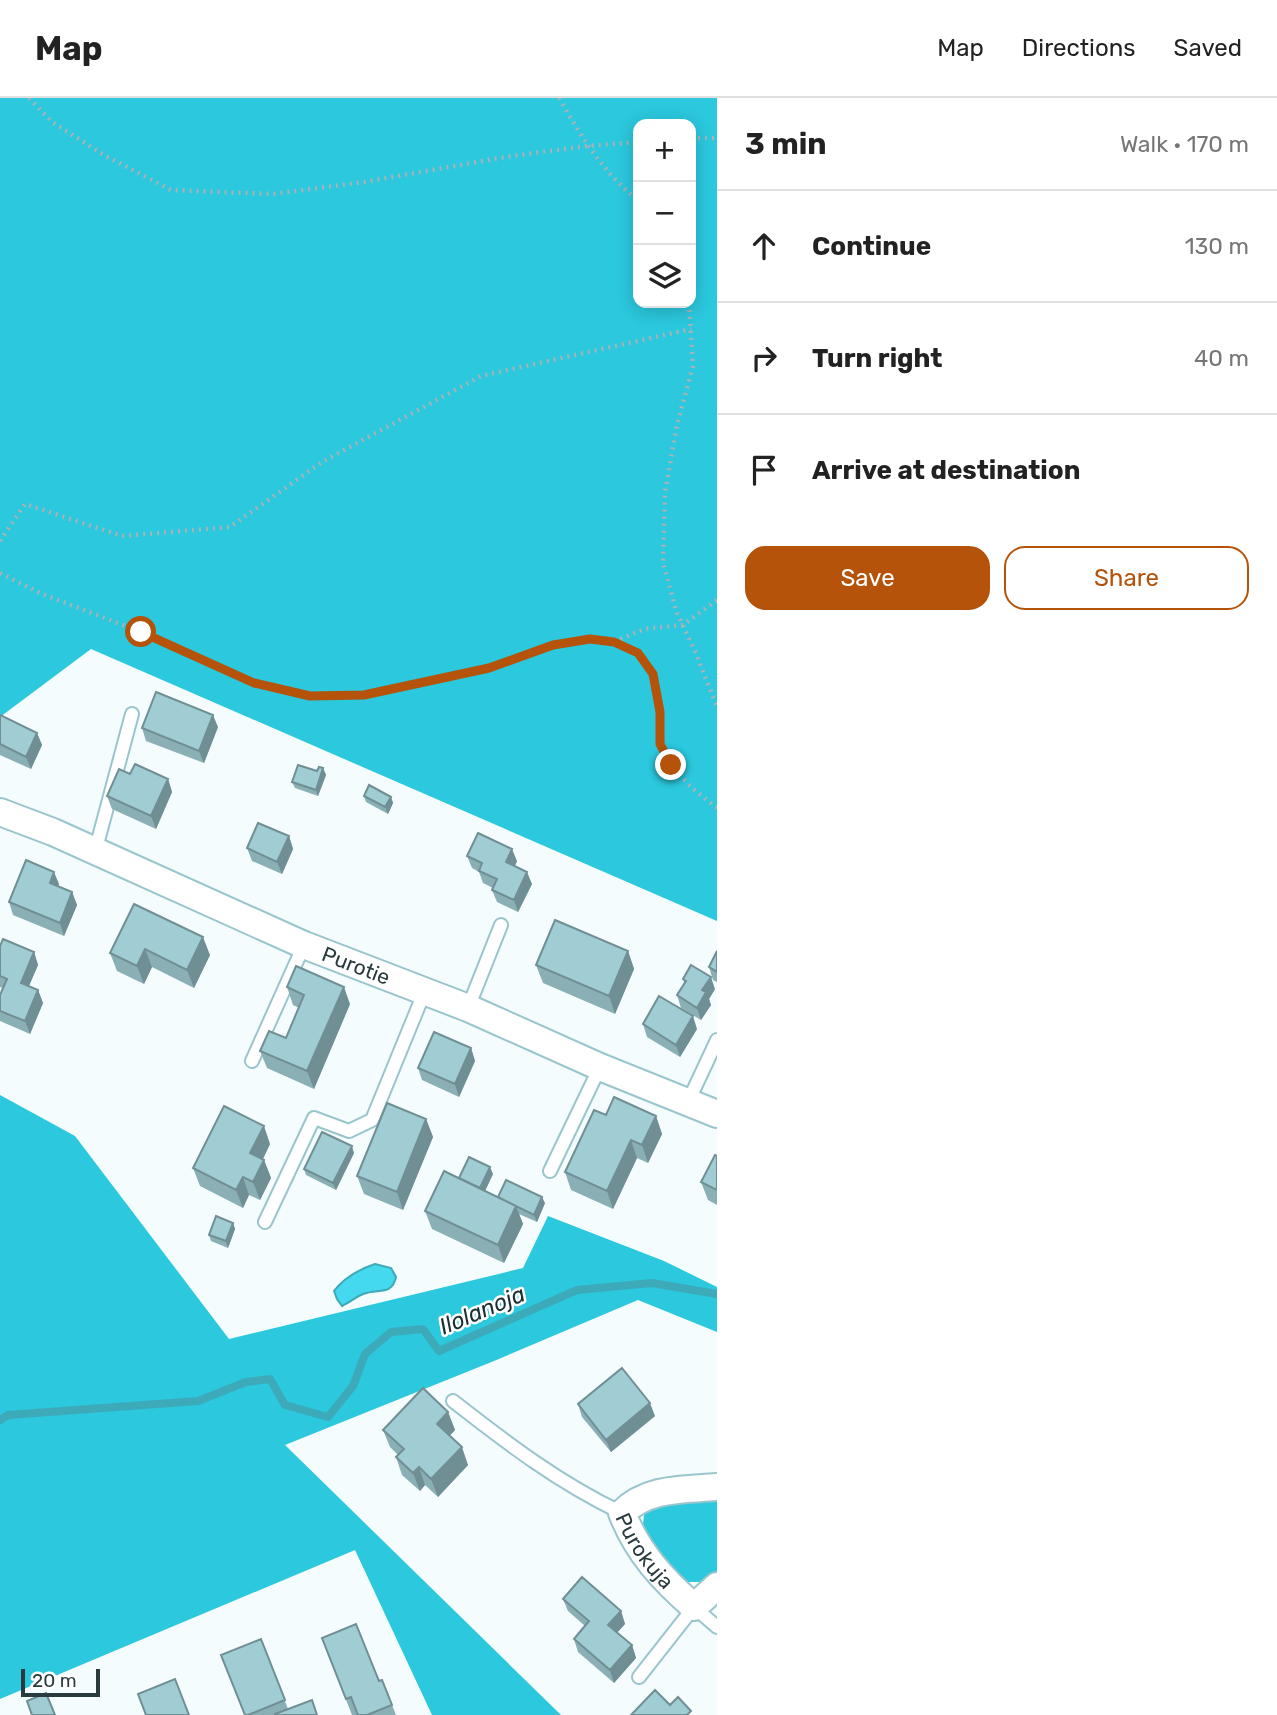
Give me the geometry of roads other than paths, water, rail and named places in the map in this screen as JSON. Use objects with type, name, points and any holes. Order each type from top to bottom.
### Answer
[{"type":"street","name":"Purotie","points":[[0,812],[53,832],[304,945],[468,1008],[600,1067],[717,1114]]},
{"type":"street","name":"Purokuja","points":[[717,1487],[662,1491],[642,1498],[622,1513],[632,1538],[644,1557],[694,1607],[717,1586]]},
{"type":"lane","points":[[95,852],[132,714]]},
{"type":"lane","points":[[468,1008],[501,925]]},
{"type":"lane","points":[[252,1061],[304,945]]},
{"type":"lane","points":[[265,1222],[314,1118],[349,1131],[372,1119],[424,993]]},
{"type":"lane","points":[[688,1102],[717,1040]]},
{"type":"lane","points":[[550,1171],[600,1067]]},
{"type":"lane","points":[[453,1401],[529,1460],[582,1494],[622,1513]]},
{"type":"lane","points":[[639,1677],[694,1607],[717,1627]]},
{"type":"waterway","name":"Ilolanoja","points":[[0,1420],[8,1415],[198,1401],[246,1382],[270,1379],[285,1405],[328,1417],[353,1386],[365,1354],[391,1332],[423,1329],[439,1351],[577,1290],[652,1283],[717,1294]]}]
